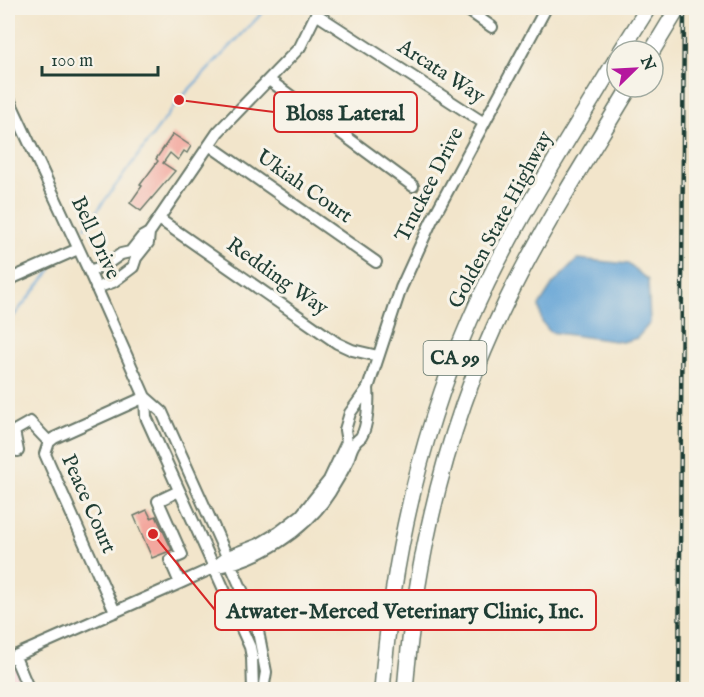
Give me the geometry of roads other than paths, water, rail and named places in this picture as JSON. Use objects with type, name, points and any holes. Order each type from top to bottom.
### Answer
[{"type":"highway","points":[[629,39],[648,8]]},
{"type":"highway","points":[[659,39],[678,8]]},
{"type":"highway","name":"Golden State Highway","points":[[382,690],[386,634],[396,567],[412,494],[442,390],[470,320],[505,248],[605,78]]},
{"type":"highway","name":"Golden State Highway","points":[[405,690],[411,631],[426,537],[442,470],[475,373],[507,298],[544,229],[623,99]]},
{"type":"street","points":[[465,8],[492,27]]},
{"type":"street","name":"Truckee Drive","points":[[11,658],[230,560],[274,545],[332,482],[345,466],[355,443],[362,436],[368,418],[368,388],[400,288],[431,222],[546,8]]},
{"type":"street","points":[[89,271],[104,266],[121,254],[133,255],[148,243],[149,233],[218,132],[300,47],[318,11]]},
{"type":"street","name":"Arcata Way","points":[[318,11],[484,123]]},
{"type":"street","points":[[269,80],[413,186]]},
{"type":"street","name":"Bell Drive","points":[[8,97],[89,271],[144,397],[146,417],[250,646],[254,690]]},
{"type":"street","name":"Ukiah Court","points":[[209,145],[376,262]]},
{"type":"street","name":"Redding Way","points":[[159,219],[338,343],[352,350],[378,356]]},
{"type":"street","points":[[8,280],[78,249]]},
{"type":"street","points":[[96,288],[113,282],[133,267],[133,255]]},
{"type":"street","name":"Truckee Drive","points":[[332,482],[347,442],[345,430],[350,413],[368,388]]},
{"type":"street","name":"Bell Drive","points":[[144,397],[162,412],[256,621],[266,672],[263,690]]},
{"type":"street","name":"Peace Court","points":[[115,612],[47,463],[45,454],[49,442],[144,397]]},
{"type":"street","points":[[350,413],[361,410],[368,418]]},
{"type":"street","points":[[18,451],[14,431],[30,422],[49,442]]},
{"type":"street","points":[[345,430],[352,438],[362,436]]},
{"type":"street","points":[[179,491],[158,501],[182,555],[170,560],[180,583]]},
{"type":"street","points":[[11,658],[29,690]]},
{"type":"water","points":[[578,259],[628,264],[648,280],[650,323],[637,338],[622,342],[550,332],[542,322],[539,306],[553,284]]},
{"type":"waterway","points":[[85,227],[179,100],[267,8]]},
{"type":"waterway","points":[[8,323],[51,270]]},
{"type":"railway","points":[[679,690],[684,8]]},
{"type":"place","name":"Bloss Lateral","points":[[179,100]]},
{"type":"place","name":"Atwater-Merced Veterinary Clinic, Inc.","points":[[153,534]]}]
